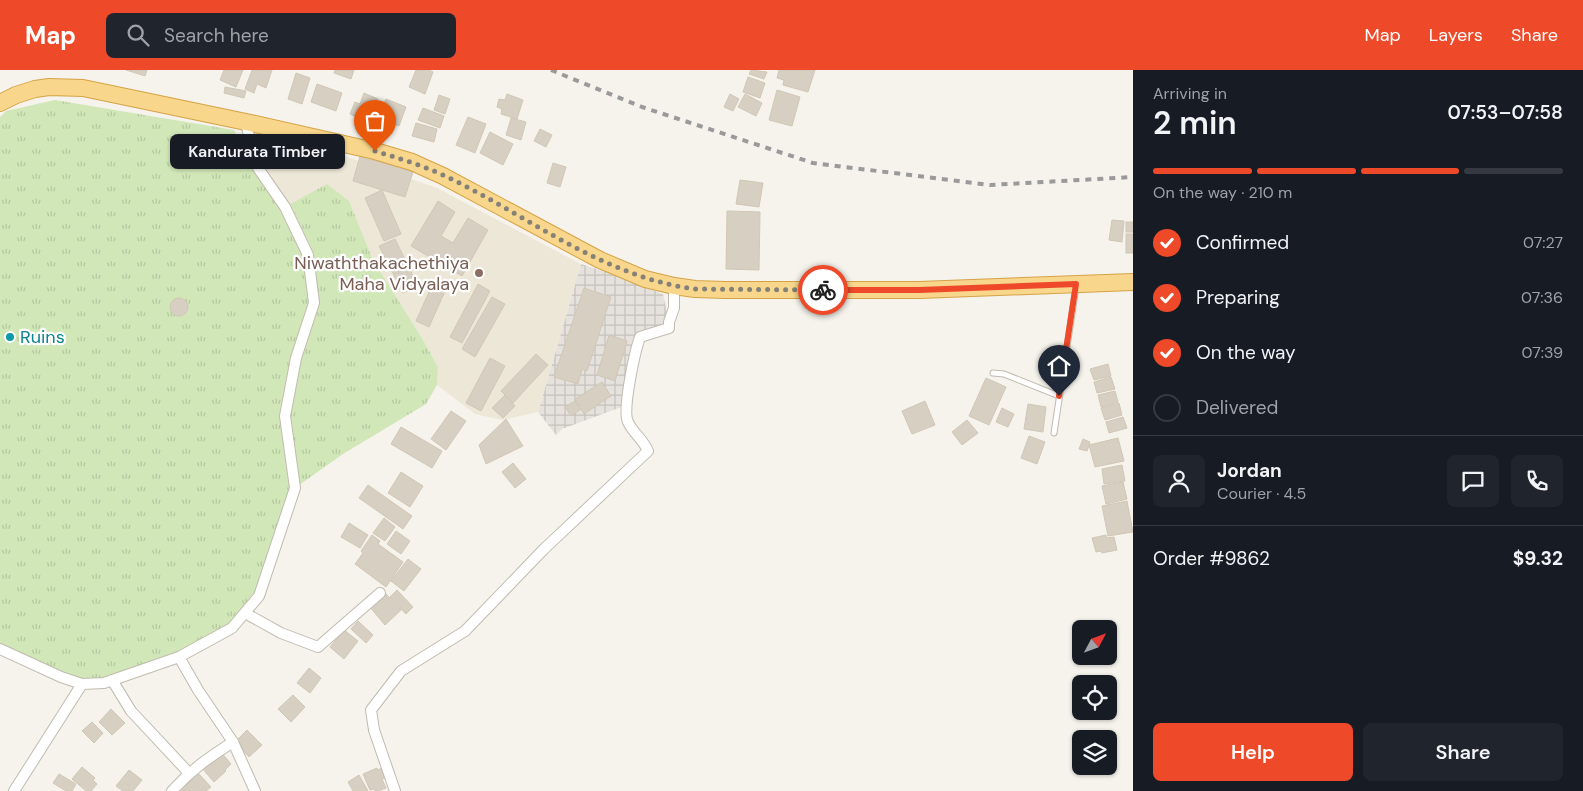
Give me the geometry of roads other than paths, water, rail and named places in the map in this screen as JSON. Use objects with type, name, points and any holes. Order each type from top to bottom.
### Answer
[{"type":"highway","points":[[0,103],[35,89],[67,87],[100,91],[375,151],[412,162],[444,176],[600,260],[644,278],[674,286],[725,290],[909,290],[1133,282]]},
{"type":"street","points":[[0,648],[61,677],[82,684],[104,683],[179,657],[232,628],[259,596],[296,488],[285,416],[296,358],[314,303],[308,255],[285,207],[258,168],[246,122]]},
{"type":"street","points":[[396,791],[374,730],[371,710],[401,671],[465,631],[544,549],[648,451],[645,442],[627,420],[626,405],[636,348],[640,337],[669,328],[674,308],[674,286]]},
{"type":"street","points":[[245,613],[282,633],[316,647],[380,593]]},
{"type":"street","points":[[179,657],[198,690],[233,742],[255,791]]},
{"type":"street","points":[[112,680],[131,711],[188,772]]},
{"type":"street","points":[[14,791],[82,684]]},
{"type":"street","points":[[172,791],[188,772],[233,742]]},
{"type":"lane","points":[[1054,433],[1076,284]]},
{"type":"lane","points":[[993,373],[1004,374],[1059,396]]},
{"type":"railway","points":[[551,70],[642,107],[813,163],[990,185],[1133,177]]},
{"type":"place","name":"Kandurata Timber","points":[[375,151]]},
{"type":"place","name":"Niwaththakachethiya Maha Vidyalaya","points":[[479,273]]},
{"type":"place","name":"Ruins","points":[[10,337]]}]
